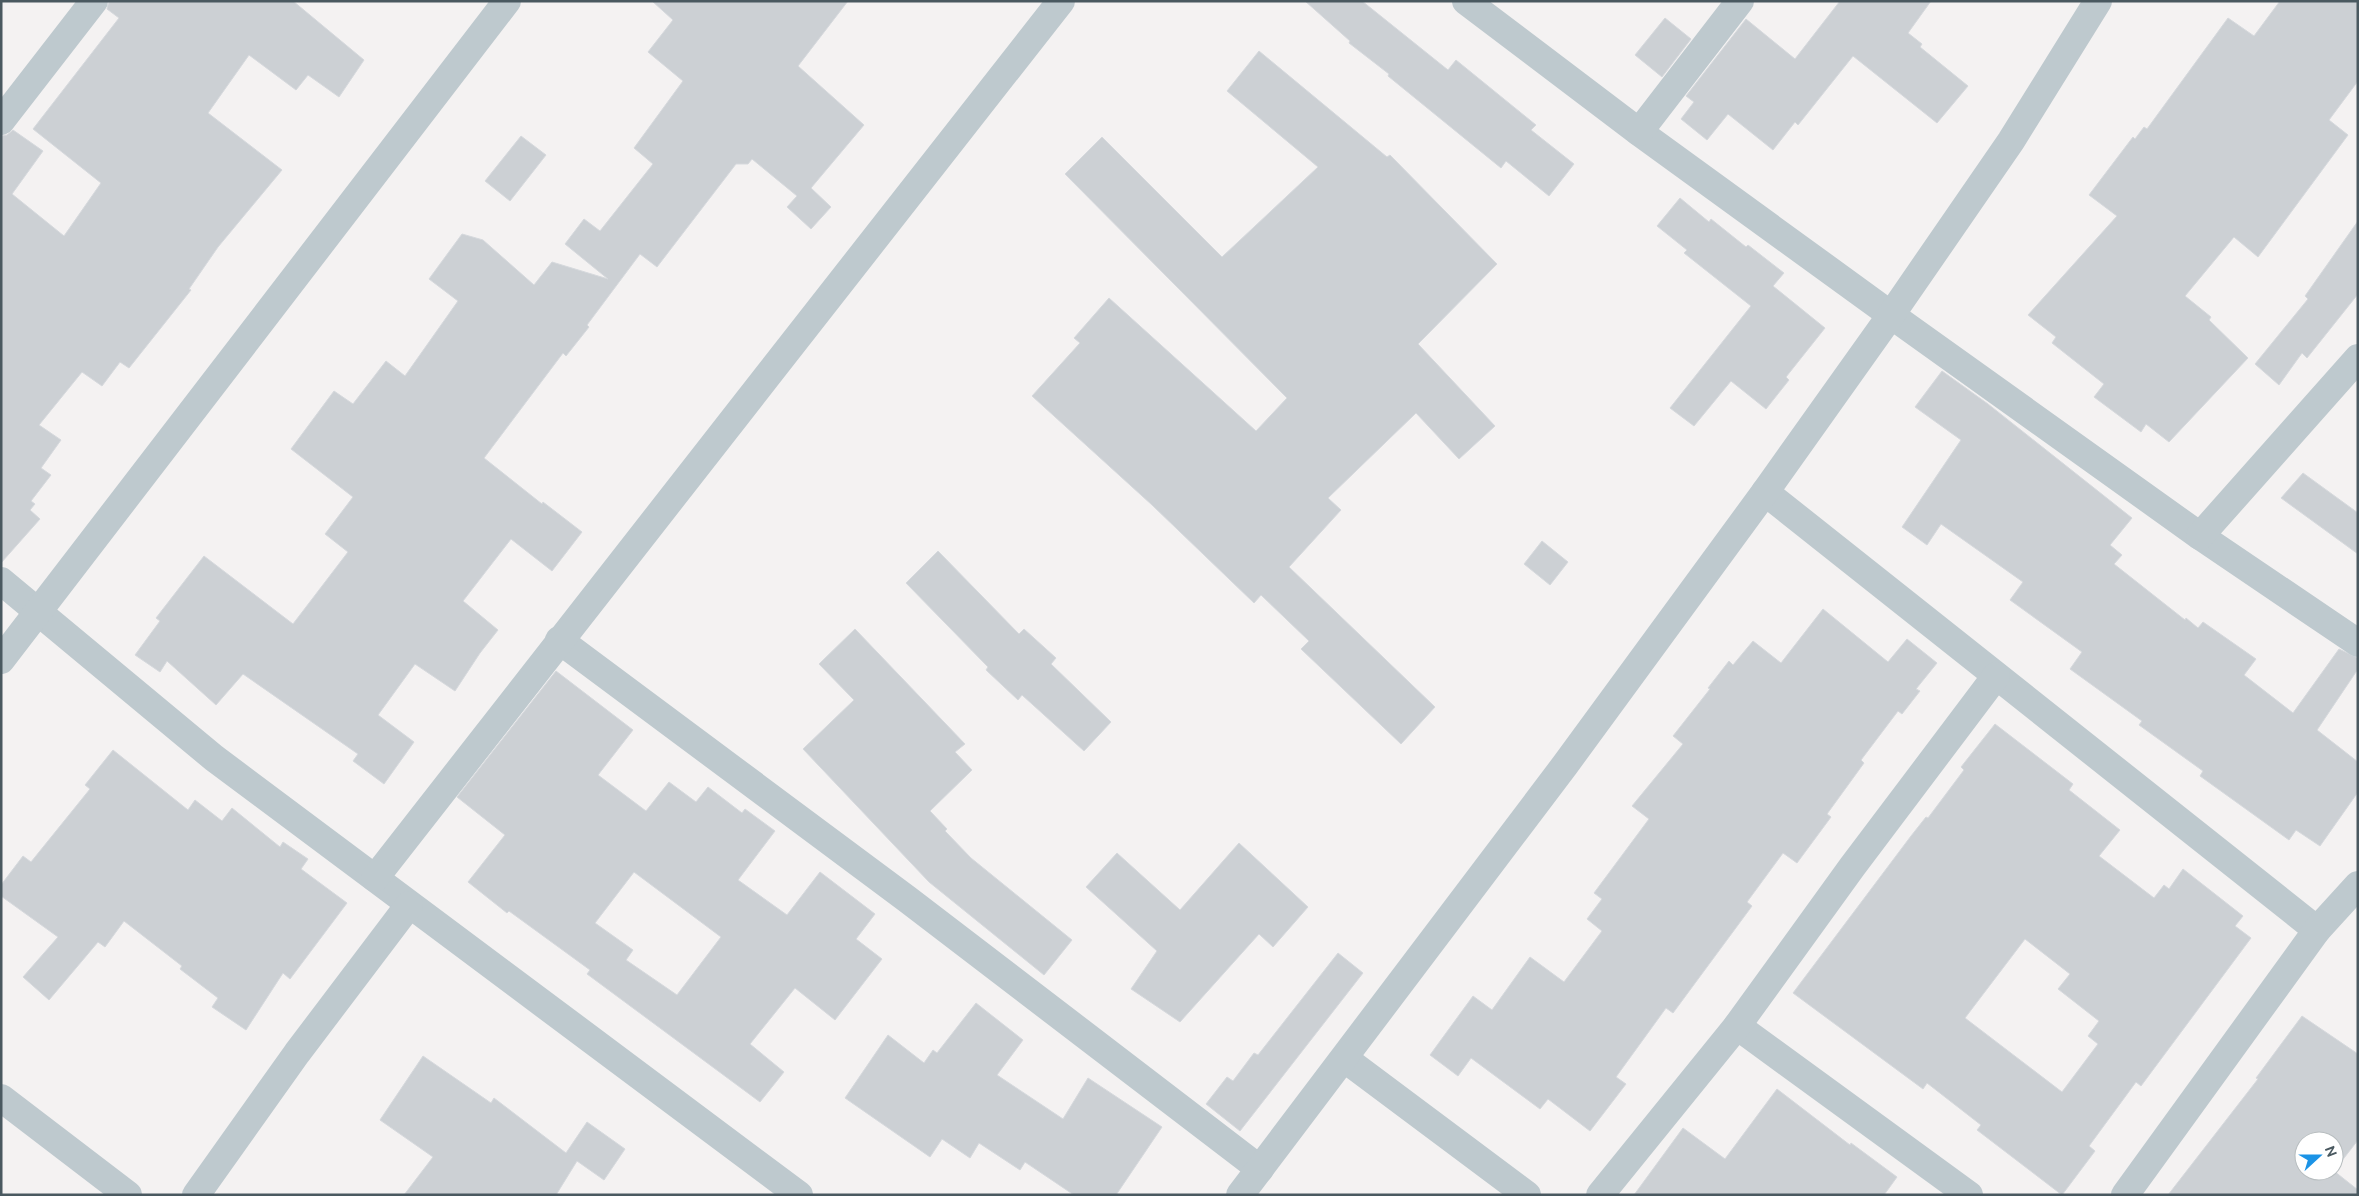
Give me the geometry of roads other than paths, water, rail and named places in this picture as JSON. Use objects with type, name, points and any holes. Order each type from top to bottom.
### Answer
[{"type":"street","points":[[1,121],[94,1]]},
{"type":"street","points":[[1,660],[507,1]]},
{"type":"street","points":[[375,878],[559,640],[880,234],[1061,1]]},
{"type":"street","points":[[1466,1],[1639,132],[1891,315],[2200,536],[2358,643]]},
{"type":"street","points":[[1639,132],[1740,1]]},
{"type":"street","points":[[1240,1195],[1345,1059],[1765,492],[1891,315],[2011,141],[2098,1]]},
{"type":"street","points":[[2200,536],[2358,358]]},
{"type":"street","points":[[1765,492],[2317,930]]},
{"type":"street","points":[[1,581],[214,758],[799,1195]]},
{"type":"street","points":[[559,640],[907,899],[1260,1169]]},
{"type":"street","points":[[1600,1195],[1737,1026],[1858,859],[1996,676]]},
{"type":"street","points":[[2125,1195],[2317,930],[2358,884]]},
{"type":"street","points":[[196,1195],[297,1054],[409,905]]},
{"type":"street","points":[[1737,1026],[1969,1195]]},
{"type":"street","points":[[1345,1059],[1527,1195]]},
{"type":"street","points":[[1,1098],[128,1195]]}]
